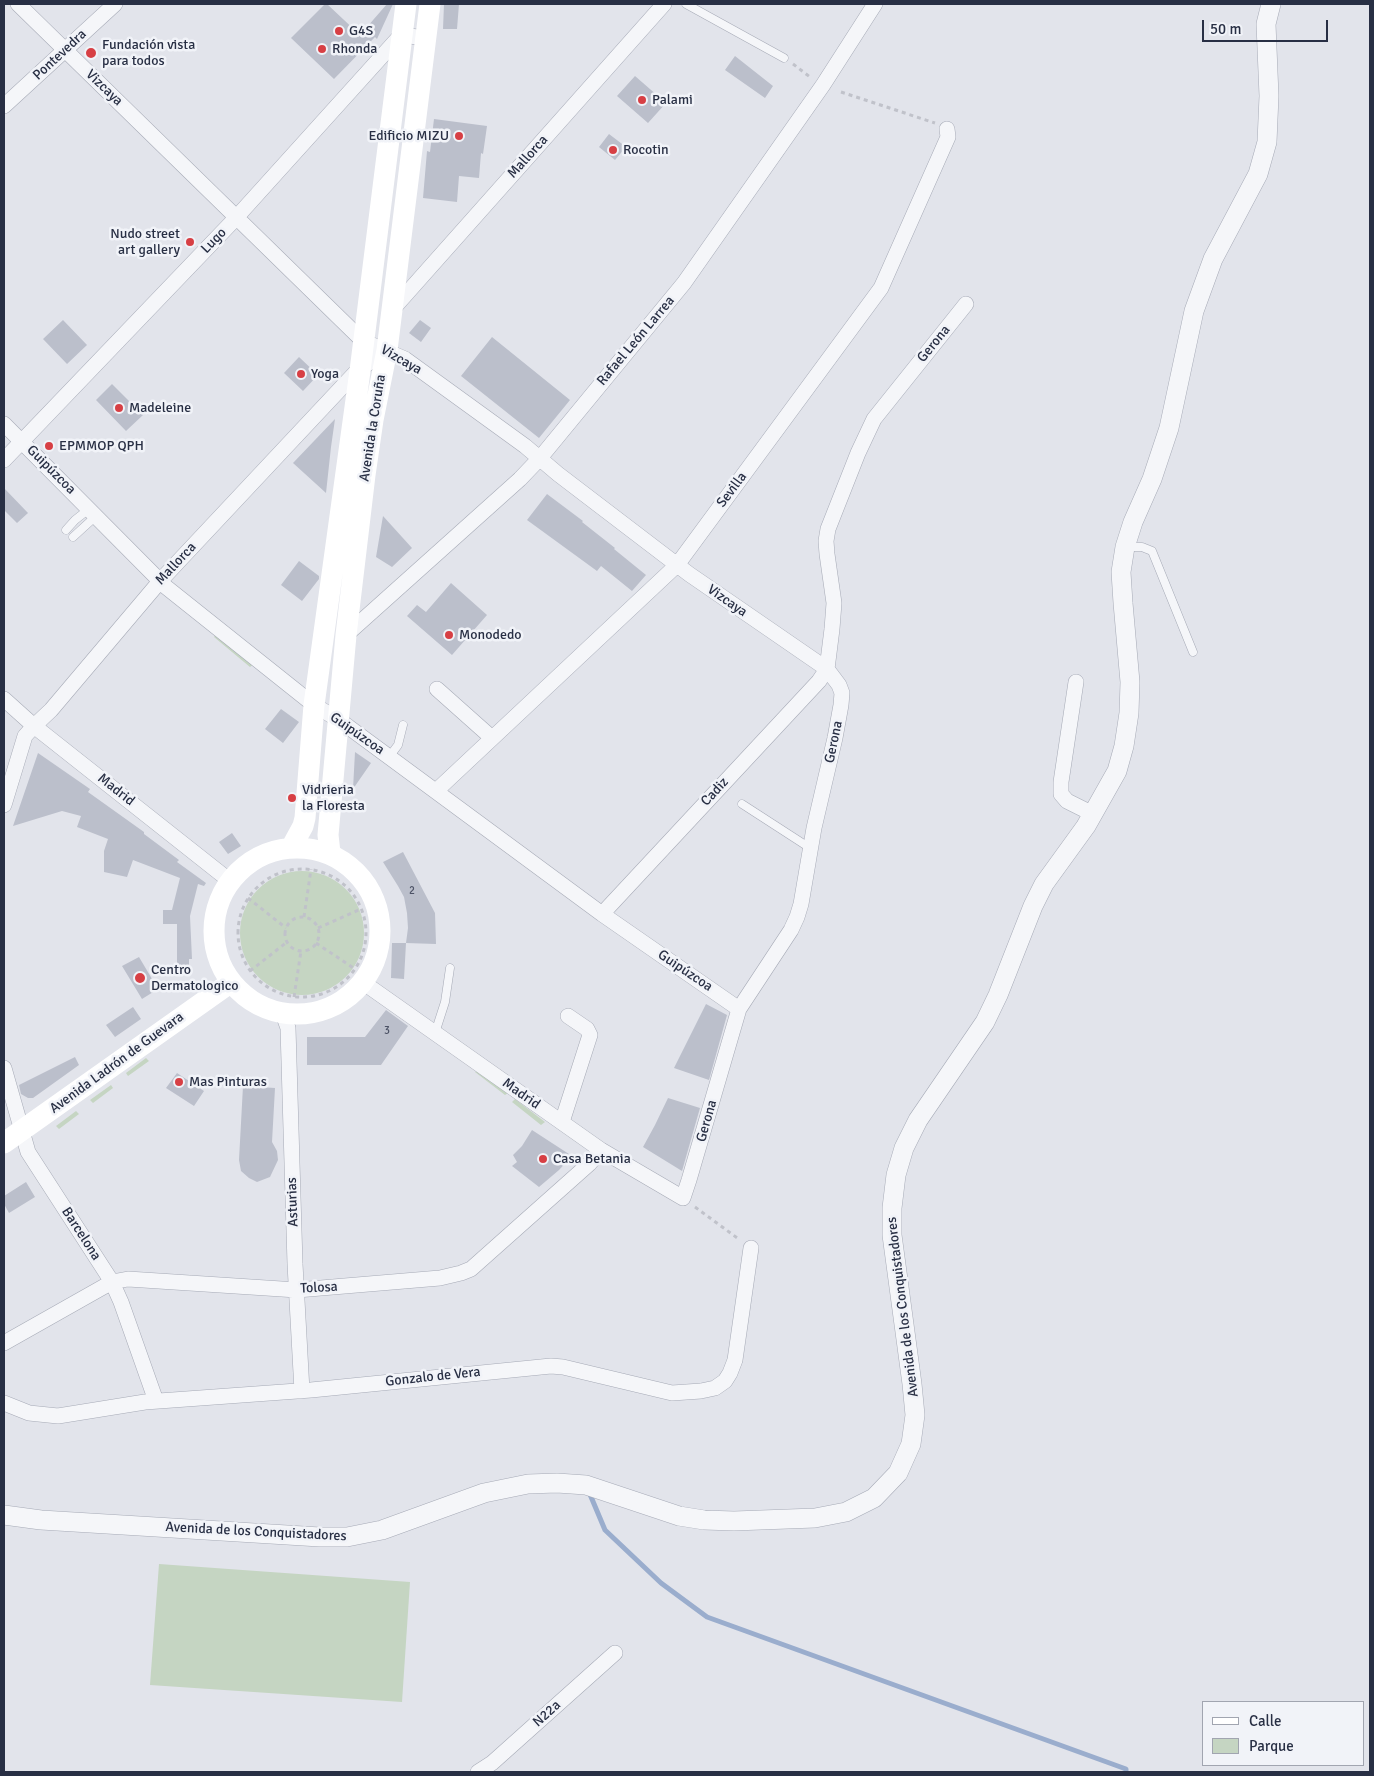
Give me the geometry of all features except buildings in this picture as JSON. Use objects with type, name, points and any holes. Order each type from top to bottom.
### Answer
[{"type":"main road","name":"Avenida la Coruña","points":[[291,848],[303,826],[305,818],[314,705],[360,367],[406,4]]},
{"type":"main road","name":"Avenida la Coruña","points":[[330,853],[328,835],[346,635],[366,466],[387,350],[430,4]]},
{"type":"main road","points":[[291,848],[313,849],[330,853],[362,877],[374,896],[380,918],[381,941],[375,963],[360,976],[341,1003],[313,1014],[288,1006],[261,1007],[243,996],[230,983],[216,956],[213,930],[217,904],[230,881],[257,858],[291,848]]},
{"type":"main road","name":"Avenida Ladrón de Guevara","points":[[4,1143],[230,983]]},
{"type":"street","name":"Vizcaya","points":[[18,4],[363,341],[387,350],[405,360],[540,458],[558,474],[677,565],[826,669]]},
{"type":"street","name":"Pontevedra","points":[[4,106],[115,4]]},
{"type":"street","name":"Mallorca","points":[[392,310],[664,4]]},
{"type":"street","name":"Rafael León Larrea","points":[[346,635],[520,479],[540,458],[684,283],[820,81],[875,4]]},
{"type":"street","name":"Avenida de los Conquistadores","points":[[4,1515],[41,1520],[347,1537],[382,1530],[484,1493],[528,1484],[557,1483],[586,1485],[679,1516],[704,1520],[734,1521],[815,1518],[846,1512],[874,1498],[898,1473],[911,1444],[915,1415],[892,1235],[892,1208],[896,1175],[904,1148],[918,1120],[984,1022],[998,995],[1033,906],[1044,884],[1093,814],[1117,770],[1124,746],[1129,713],[1130,682],[1122,572],[1125,547],[1133,522],[1152,479],[1168,428],[1194,311],[1213,259],[1258,174],[1265,150],[1269,96],[1266,24],[1271,4]]},
{"type":"street","points":[[401,35],[426,38]]},
{"type":"street","name":"Lugo","points":[[4,460],[236,216],[401,35]]},
{"type":"street","name":"Sevilla","points":[[436,791],[677,565],[881,288],[948,137],[947,129]]},
{"type":"street","name":"Gerona","points":[[683,1198],[739,1009],[794,924],[801,904],[810,848],[842,705],[842,693],[839,685],[826,669],[834,603],[826,554],[828,529],[858,453],[874,419],[966,304]]},
{"type":"street","name":"Mallorca","points":[[4,805],[25,736],[51,710],[161,580],[360,367],[387,350]]},
{"type":"street","name":"Guipúzcoa","points":[[4,424],[166,587],[314,705],[339,720],[602,914],[739,1009]]},
{"type":"street","name":"Cadiz","points":[[602,914],[819,681],[826,669]]},
{"type":"street","points":[[1076,682],[1061,782],[1062,794],[1067,801],[1093,814]]},
{"type":"street","points":[[437,689],[492,738]]},
{"type":"street","name":"Madrid","points":[[4,699],[34,726],[230,881]]},
{"type":"street","name":"Madrid","points":[[360,976],[435,1033],[601,1150],[683,1198]]},
{"type":"street","name":"Asturias","points":[[288,1006],[302,1391]]},
{"type":"street","points":[[562,1122],[590,1035],[587,1029],[568,1016]]},
{"type":"street","name":"Barcelona","points":[[4,1068],[15,1112],[28,1152],[112,1282],[121,1302],[156,1401]]},
{"type":"street","name":"Tolosa","points":[[4,1343],[112,1282],[133,1279],[297,1290],[440,1278],[471,1270],[589,1164],[601,1150]]},
{"type":"street","name":"Gonzalo de Vera","points":[[4,1403],[29,1413],[58,1416],[156,1401],[302,1391],[551,1366],[563,1367],[672,1393],[701,1391],[715,1388],[724,1381],[730,1373],[735,1360],[751,1248]]},
{"type":"street","name":"N22a","points":[[478,1772],[492,1763],[615,1653]]},
{"type":"lane","points":[[686,4],[784,58]]},
{"type":"lane","points":[[66,530],[75,520],[93,512]]},
{"type":"lane","points":[[73,537],[93,512]]},
{"type":"lane","points":[[1125,547],[1142,547],[1152,551],[1193,652]]},
{"type":"lane","points":[[389,757],[398,745],[402,725]]},
{"type":"lane","points":[[742,804],[810,848]]},
{"type":"lane","points":[[435,1033],[445,1002],[450,968]]},
{"type":"path","points":[[784,58],[820,81]]},
{"type":"path","points":[[841,92],[947,129]]},
{"type":"path","points":[[288,1006],[277,993],[266,987],[250,971],[242,958],[237,934],[242,909],[248,898],[256,888],[277,874],[289,870],[311,869],[338,880],[356,898],[361,909],[366,933],[360,976]]},
{"type":"path","points":[[304,918],[311,869]]},
{"type":"path","points":[[248,898],[286,928]]},
{"type":"path","points":[[318,928],[361,909]]},
{"type":"path","points":[[304,918],[310,919],[318,928],[319,933],[316,944],[307,950],[300,951],[290,947],[285,935],[286,928],[294,919],[304,918]]},
{"type":"path","points":[[250,971],[287,942]]},
{"type":"path","points":[[316,944],[360,976]]},
{"type":"path","points":[[288,1006],[300,951]]},
{"type":"path","points":[[288,1006],[327,992],[348,979],[360,976]]},
{"type":"path","points":[[683,1198],[751,1248]]},
{"type":"green space","points":[[217,633],[255,663],[250,667],[214,637]]},
{"type":"green space","points":[[302,871],[326,876],[346,889],[359,909],[364,933],[359,957],[346,977],[326,990],[302,995],[278,990],[258,977],[245,957],[240,933],[245,909],[258,889],[278,876]]},
{"type":"green space","points":[[146,1058],[149,1061],[128,1076],[126,1073]]},
{"type":"green space","points":[[478,1070],[508,1093],[505,1095],[475,1072]]},
{"type":"green space","points":[[111,1085],[113,1088],[93,1103],[90,1100]]},
{"type":"green space","points":[[515,1099],[545,1122],[541,1125],[512,1102]]},
{"type":"green space","points":[[76,1111],[79,1114],[59,1129],[56,1126]]},
{"type":"green space","points":[[159,1564],[410,1582],[402,1702],[150,1685]]},
{"type":"waterway","points":[[589,1492],[605,1530],[661,1583],[707,1617],[1126,1769],[1126,1772]]},
{"type":"place","name":"G4S","points":[[339,31]]},
{"type":"place","name":"Rhonda","points":[[322,49]]},
{"type":"place","name":"Fundación vista para todos","points":[[91,53]]},
{"type":"place","name":"Palami","points":[[642,100]]},
{"type":"place","name":"Edificio MIZU","points":[[459,136]]},
{"type":"place","name":"Rocotin","points":[[613,150]]},
{"type":"place","name":"Nudo street art gallery","points":[[190,242]]},
{"type":"place","name":"Yoga","points":[[301,374]]},
{"type":"place","name":"Madeleine","points":[[119,408]]},
{"type":"place","name":"EPMMOP QPH","points":[[49,446]]},
{"type":"place","name":"Monodedo","points":[[449,635]]},
{"type":"place","name":"Vidrieria la Floresta","points":[[292,798]]},
{"type":"place","name":"Centro Dermatologico","points":[[140,978]]},
{"type":"place","name":"Mas Pinturas","points":[[179,1082]]},
{"type":"place","name":"Casa Betania","points":[[543,1159]]}]
